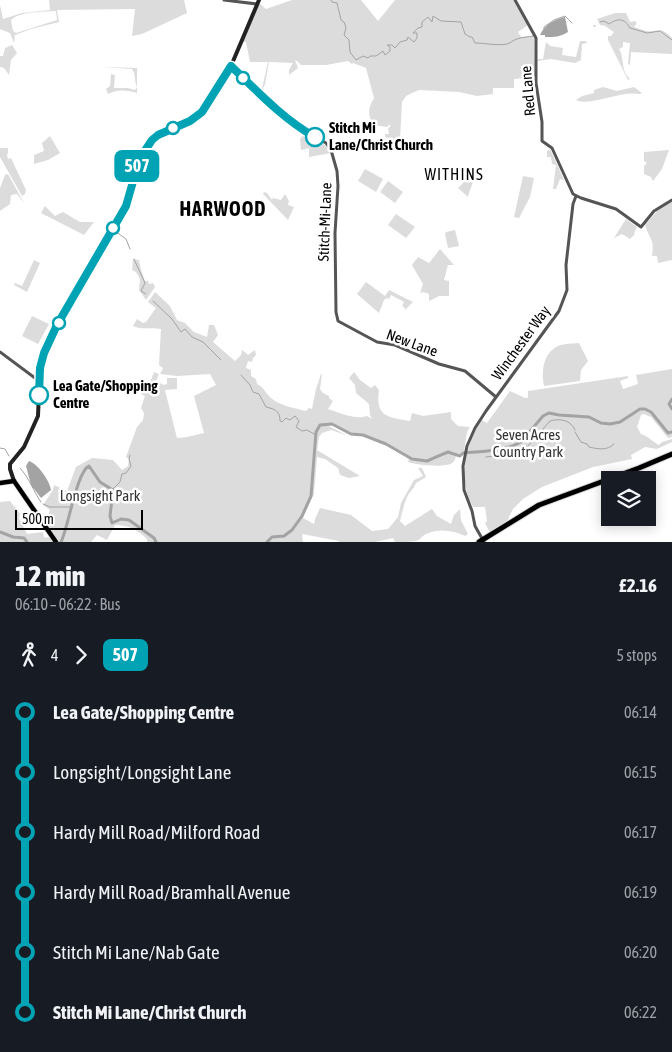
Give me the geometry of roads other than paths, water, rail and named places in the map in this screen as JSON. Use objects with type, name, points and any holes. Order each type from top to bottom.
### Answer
[{"type":"highway","points":[[482,541],[539,506],[672,454]]},
{"type":"main road","points":[[56,542],[14,481],[9,465],[24,446],[37,418],[40,368],[44,353],[57,325],[126,206],[138,164],[149,144],[158,135],[190,121],[202,112],[231,66],[258,2]]},
{"type":"main road","points":[[0,483],[14,481]]},
{"type":"street","points":[[224,0],[258,2]]},
{"type":"street","name":"Red Lane","points":[[515,0],[535,36],[536,94],[542,122],[542,142],[552,148],[570,190],[576,196]]},
{"type":"street","name":"Stitch-Mi-Lane","points":[[231,66],[268,101],[305,131],[326,143],[332,150],[338,186],[335,233],[336,307],[337,318],[342,323]]},
{"type":"street","points":[[576,196],[616,209],[641,228],[654,211],[672,200]]},
{"type":"street","name":"Winchester Way","points":[[482,541],[475,526],[472,511],[464,490],[462,474],[464,459],[475,428],[486,410],[556,317],[562,304],[567,285],[566,265],[573,204],[576,196]]},
{"type":"street","name":"New Lane","points":[[342,323],[373,340],[395,346],[439,364],[465,371],[496,397]]},
{"type":"street","points":[[0,352],[39,382]]},
{"type":"waterway","points":[[331,0],[337,3],[341,20],[346,28],[344,35],[349,40],[350,52],[356,60],[363,56],[368,58],[376,56],[383,51],[385,55],[390,51],[390,47],[387,45],[392,45],[395,48],[400,42],[407,40],[408,37],[414,42],[417,38],[417,33],[413,33],[422,27],[422,22],[428,17],[432,22],[433,16],[441,21],[461,22],[465,34],[472,37],[475,43],[503,45],[519,38],[533,36]]},
{"type":"waterway","points":[[544,29],[554,20],[565,16],[572,23]]},
{"type":"waterway","points":[[600,22],[604,21],[609,24],[621,20],[630,28],[647,33],[660,31],[672,40]]},
{"type":"waterway","points":[[121,221],[126,213]]},
{"type":"waterway","points":[[120,222],[115,231],[126,239],[130,249]]},
{"type":"waterway","points":[[134,259],[145,283],[141,291],[146,294]]},
{"type":"waterway","points":[[153,301],[172,319],[181,332],[185,329],[192,337],[203,342],[221,360]]},
{"type":"waterway","points":[[241,375],[250,385],[253,392],[259,394],[266,407],[278,413],[280,421],[282,422],[286,418],[290,420],[295,416],[299,421],[296,427],[316,435]]},
{"type":"waterway","points":[[672,399],[669,404],[672,409]]},
{"type":"waterway","points":[[267,542],[272,537],[284,536],[292,530],[302,516],[311,496],[316,432],[320,425],[332,424],[351,434],[363,435],[386,444],[412,459],[427,461],[448,452],[460,456],[463,453],[507,448],[521,442],[543,416],[549,413],[589,417],[601,423],[610,424],[620,422],[640,409],[645,409],[651,412],[668,433],[672,432]]},
{"type":"waterway","points":[[486,457],[501,455],[528,446],[550,421],[565,421],[571,424],[575,430]]},
{"type":"waterway","points":[[575,432],[581,442],[589,447],[605,449],[614,444]]},
{"type":"waterway","points":[[0,448],[5,449],[9,456]]},
{"type":"waterway","points":[[113,489],[120,482],[122,474],[126,473],[131,466],[130,455]]},
{"type":"waterway","points":[[61,542],[81,478],[89,466],[100,482],[113,490],[110,516],[112,523],[121,519],[129,520],[154,538],[156,542]]},
{"type":"waterway","points":[[20,468],[41,502]]},
{"type":"waterway","points":[[43,504],[50,507],[71,507]]},
{"type":"waterway","points":[[0,532],[13,537],[24,538],[27,542]]},
{"type":"place","name":"Stitch Mi Lane/Christ Church","points":[[315,137]]},
{"type":"place","name":"Lea Gate/Shopping Centre","points":[[39,395]]},
{"type":"district","name":"WITHINS","points":[[454,174]]},
{"type":"district","name":"HARWOOD","points":[[223,209]]},
{"type":"park label","name":"Seven Acres Country Park","points":[[528,444]]},
{"type":"park label","name":"Longsight Park","points":[[100,496]]}]
